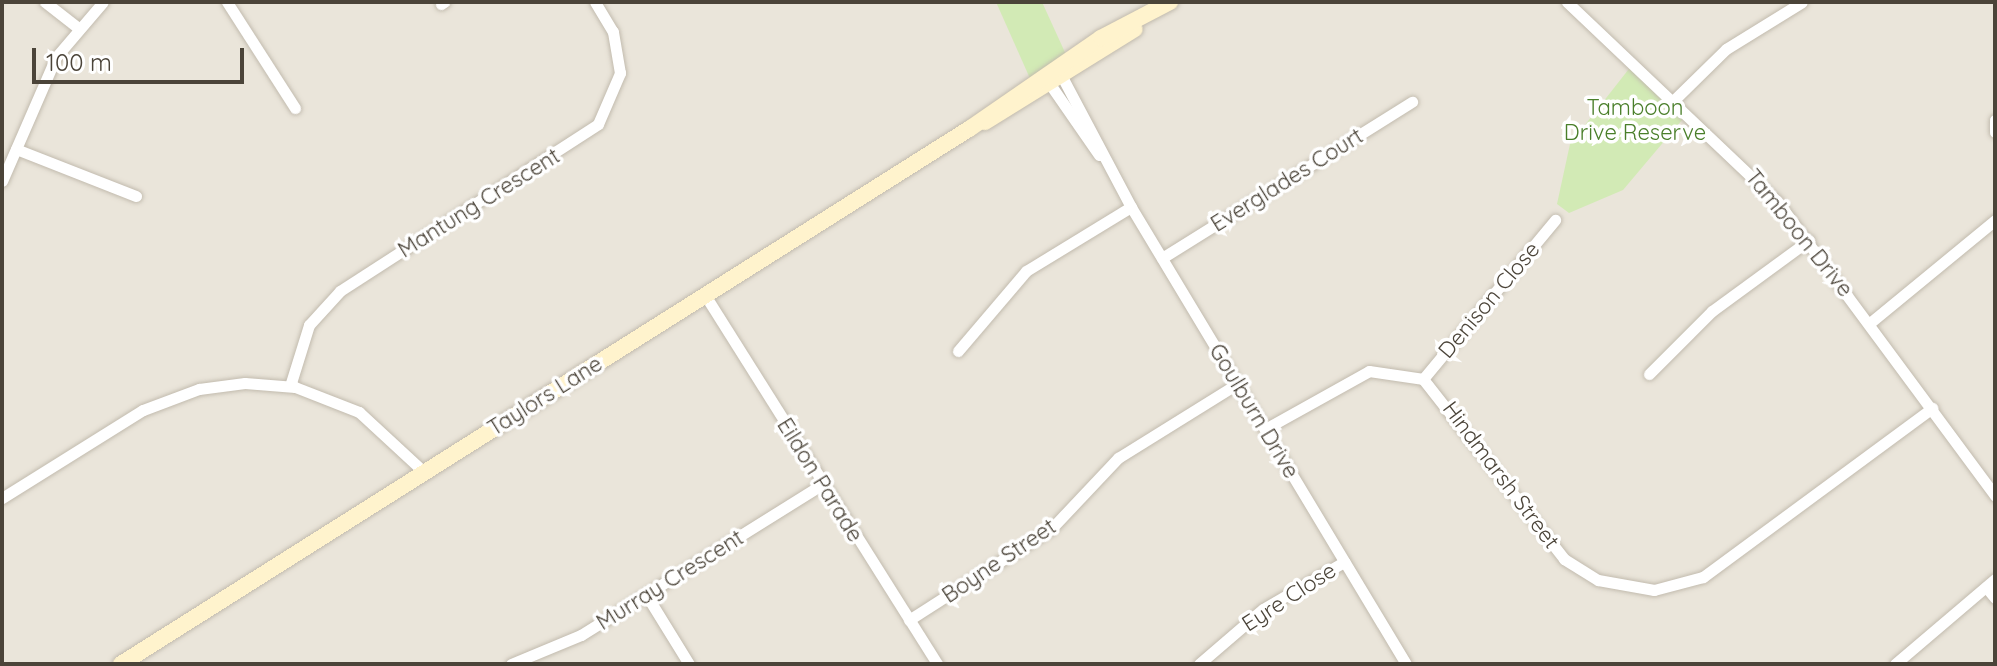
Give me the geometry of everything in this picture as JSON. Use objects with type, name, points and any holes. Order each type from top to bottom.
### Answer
[{"type":"main road","name":"Taylors Lane","points":[[121,664],[1167,4]]},
{"type":"street","points":[[45,2],[77,27]]},
{"type":"street","points":[[2,181],[42,83],[77,27],[103,2]]},
{"type":"street","points":[[227,2],[295,108]]},
{"type":"street","name":"Mantung Crescent","points":[[290,386],[309,325],[340,291],[598,124],[620,73],[613,32],[595,2]]},
{"type":"street","name":"Tamboon Drive","points":[[1567,2],[1674,100],[1809,240],[1995,496]]},
{"type":"street","points":[[1674,100],[1726,49],[1802,2]]},
{"type":"street","name":"Goulburn Drive","points":[[1053,77],[1406,664]]},
{"type":"street","name":"Everglades Court","points":[[1162,258],[1412,102]]},
{"type":"street","points":[[1995,120],[1995,132]]},
{"type":"street","points":[[16,149],[136,196]]},
{"type":"street","points":[[958,351],[1026,271],[1131,207]]},
{"type":"street","name":"Denison Close","points":[[1423,379],[1555,220]]},
{"type":"street","points":[[1871,322],[1995,220]]},
{"type":"street","points":[[1649,374],[1712,311],[1809,240]]},
{"type":"street","name":"Eildon Parade","points":[[705,295],[937,664]]},
{"type":"street","points":[[1265,429],[1369,371],[1423,379]]},
{"type":"street","name":"Hindmarsh Street","points":[[1423,379],[1564,559],[1635,591],[1703,577],[1932,408]]},
{"type":"street","points":[[2,498],[170,398],[222,384],[290,386],[359,412],[424,472]]},
{"type":"street","name":"Boyne Street","points":[[909,620],[1051,529],[1128,451],[1237,384]]},
{"type":"street","name":"Murray Crescent","points":[[511,664],[564,644],[647,596],[823,484]]},
{"type":"street","name":"Eyre Close","points":[[1199,664],[1263,609],[1344,562]]},
{"type":"street","points":[[1895,664],[1990,583],[1995,598]]},
{"type":"street","points":[[647,596],[689,664]]},
{"type":"shaded area","points":[[2,2],[1995,2],[1995,664],[2,664]]},
{"type":"green space","points":[[996,2],[1042,2],[1068,59],[1032,83]]},
{"type":"green space","name":"Tamboon Drive Reserve","points":[[1632,65],[1688,113],[1623,190],[1569,213],[1557,204],[1570,144]]}]
